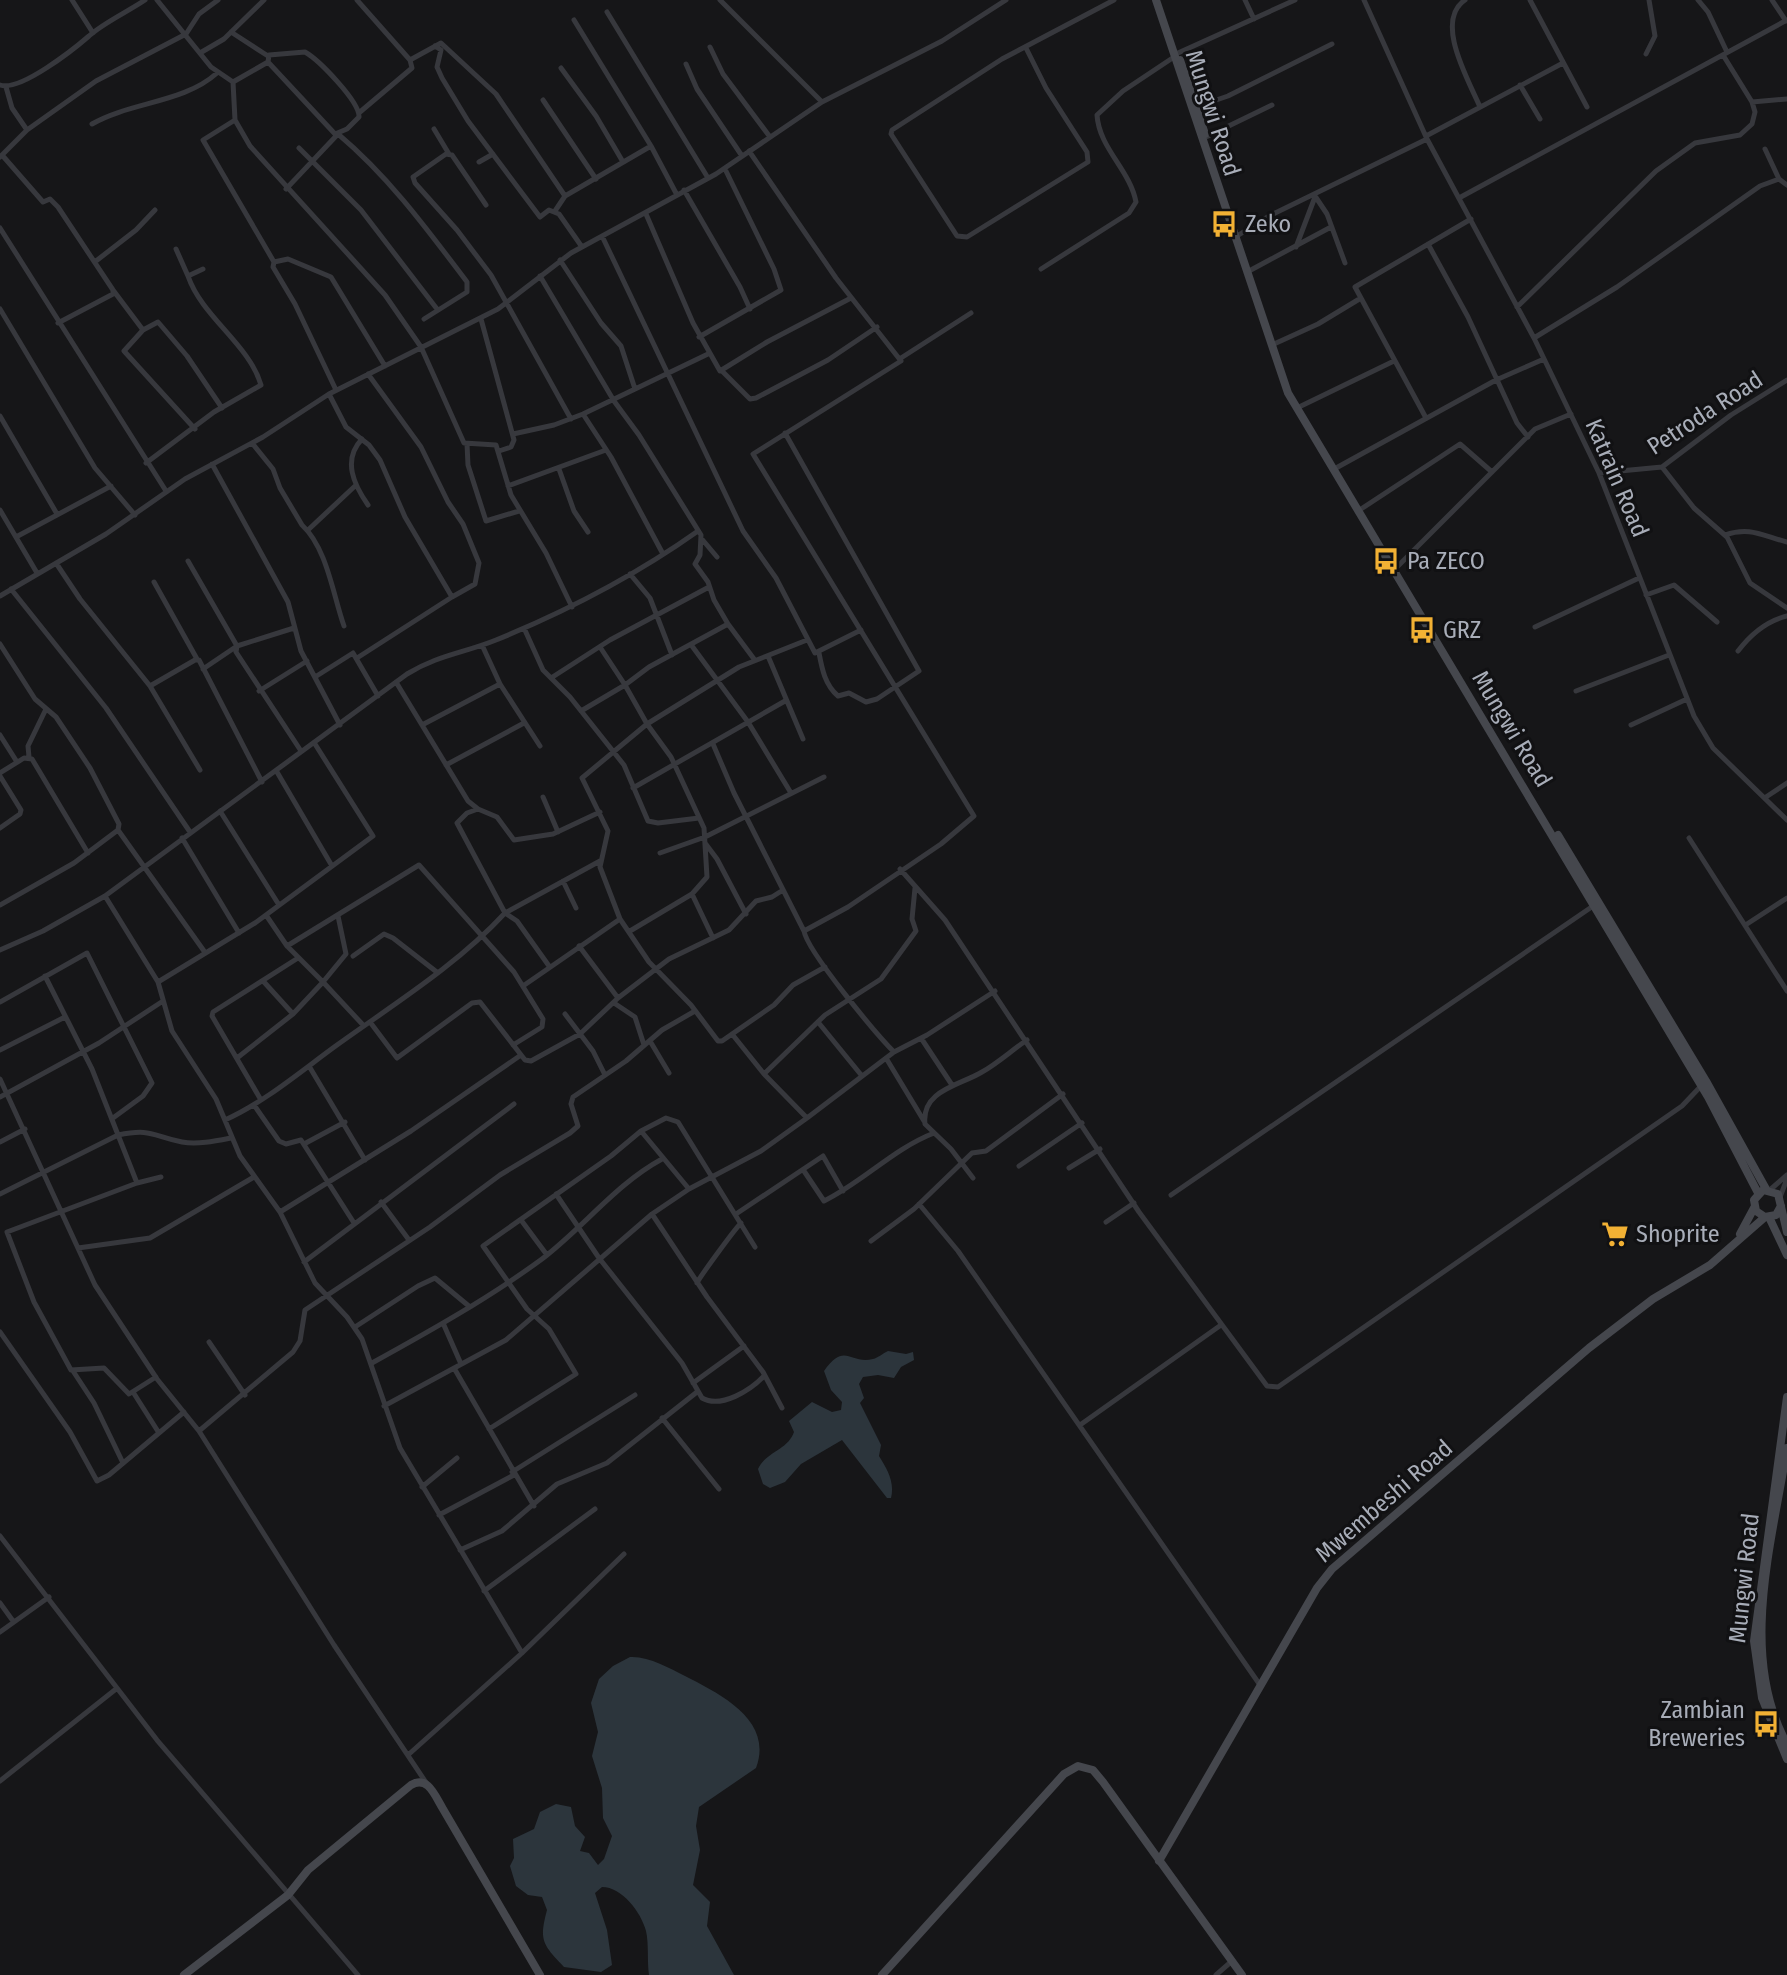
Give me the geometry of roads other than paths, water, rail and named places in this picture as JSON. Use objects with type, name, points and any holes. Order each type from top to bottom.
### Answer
[{"type":"main road","name":"Mungwi Road","points":[[1156,0],[1196,107],[1274,344],[1299,407],[1596,904],[1701,1086],[1758,1193]]},
{"type":"main road","name":"Mungwi Road","points":[[1161,0],[1176,55],[1288,393],[1769,1189]]},
{"type":"main road","points":[[1736,1240],[1754,1209],[1758,1193],[1769,1189],[1781,1202],[1787,1232]]},
{"type":"main road","points":[[1736,1240],[1778,1212],[1781,1202]]},
{"type":"main road","points":[[1754,1209],[1767,1217],[1787,1255]]},
{"type":"main road","name":"Mwembeshi Road","points":[[1159,1861],[1317,1588],[1332,1569],[1589,1348],[1653,1299],[1710,1265],[1736,1240]]},
{"type":"main road","name":"Mungwi Road","points":[[1787,1397],[1785,1445],[1760,1642],[1769,1702],[1787,1744]]},
{"type":"main road","name":"Mungwi Road","points":[[1785,1445],[1754,1641],[1762,1698],[1787,1758]]},
{"type":"main road","points":[[882,1975],[1064,1774],[1078,1766],[1085,1766],[1098,1776],[1242,1975]]},
{"type":"main road","points":[[184,1975],[288,1895],[308,1870],[416,1782],[428,1784],[540,1975]]},
{"type":"street","points":[[72,0],[93,33]]},
{"type":"street","points":[[27,130],[12,108],[3,86],[64,57],[93,33],[145,0]]},
{"type":"street","points":[[157,0],[217,73],[233,82]]},
{"type":"street","points":[[143,330],[58,207],[51,199],[43,202],[1,156],[27,130],[96,81],[186,34],[199,14],[218,0]]},
{"type":"street","points":[[200,53],[231,32],[264,0]]},
{"type":"street","points":[[286,189],[315,162],[338,134],[352,125],[360,113],[412,68],[411,60],[358,0]]},
{"type":"street","points":[[720,0],[822,102]]},
{"type":"street","points":[[0,596],[135,515],[166,491],[252,443],[329,394],[481,319],[508,302],[560,260],[724,169],[822,102],[942,41],[1006,0]]},
{"type":"street","points":[[1026,48],[1046,88],[1087,152],[1088,162],[967,237],[957,236],[891,134],[892,130],[1002,58],[1026,48],[1114,0]]},
{"type":"street","points":[[1245,0],[1254,19]]},
{"type":"street","points":[[1041,269],[1129,213],[1136,202],[1133,185],[1098,131],[1097,115],[1123,91],[1176,55],[1295,0]]},
{"type":"street","name":"Katrain Road","points":[[1364,0],[1426,137],[1534,338],[1599,473],[1687,699],[1713,748],[1787,820]]},
{"type":"street","points":[[1465,0],[1455,9],[1451,19],[1460,59],[1480,107]]},
{"type":"street","points":[[1530,0],[1587,107]]},
{"type":"street","points":[[1646,54],[1655,36],[1649,0]]},
{"type":"street","points":[[1517,307],[1656,170],[1695,143],[1741,135],[1755,118],[1752,102],[1725,53],[1708,12],[1698,0]]},
{"type":"street","points":[[1459,198],[1786,20],[1772,0]]},
{"type":"street","points":[[607,12],[708,178]]},
{"type":"street","points":[[574,20],[652,146],[677,195]]},
{"type":"street","points":[[231,32],[268,59],[338,134],[369,160],[413,210],[467,282],[467,292],[424,319]]},
{"type":"street","points":[[411,60],[441,43],[496,94],[565,196]]},
{"type":"street","points":[[1196,107],[1228,96],[1332,44]]},
{"type":"street","points":[[435,46],[441,50],[437,67],[442,78],[493,154],[540,217],[549,211],[555,211]]},
{"type":"street","points":[[710,47],[723,74],[770,137]]},
{"type":"street","points":[[233,82],[268,59],[297,50],[311,55],[360,113]]},
{"type":"street","points":[[1237,236],[1269,216],[1315,196],[1563,62]]},
{"type":"street","points":[[686,64],[697,89],[743,156]]},
{"type":"street","points":[[561,68],[596,116],[623,162]]},
{"type":"street","points":[[92,124],[106,116],[196,88],[217,73]]},
{"type":"street","points":[[233,82],[235,120],[250,146],[286,189],[372,278],[421,347],[461,439],[467,444],[493,444],[499,451],[508,486],[519,511],[546,553],[572,607]]},
{"type":"street","points":[[1520,85],[1540,119]]},
{"type":"street","points":[[1752,102],[1787,99]]},
{"type":"street","points":[[543,100],[596,179]]},
{"type":"street","points":[[1206,137],[1272,105]]},
{"type":"street","points":[[235,120],[203,140],[274,262],[273,267],[295,304],[336,390]]},
{"type":"street","points":[[434,129],[486,205]]},
{"type":"street","points":[[555,211],[565,196],[652,146]]},
{"type":"street","points":[[299,148],[362,211],[437,309]]},
{"type":"street","points":[[1765,149],[1779,179],[1787,185]]},
{"type":"street","points":[[749,151],[851,298],[901,358]]},
{"type":"street","points":[[449,153],[413,179],[472,249],[508,302],[571,419]]},
{"type":"street","points":[[479,162],[493,154]]},
{"type":"street","points":[[699,337],[776,295],[780,286],[724,169]]},
{"type":"street","points":[[1534,338],[1617,287],[1760,186],[1779,179]]},
{"type":"street","points":[[684,190],[750,309]]},
{"type":"street","points":[[1315,196],[1345,263]]},
{"type":"street","points":[[1296,247],[1315,196]]},
{"type":"street","points":[[96,261],[136,230],[155,210]]},
{"type":"street","points":[[555,211],[582,247]]},
{"type":"street","points":[[646,214],[708,354],[718,370],[750,399],[828,360],[877,327]]},
{"type":"street","points":[[1426,418],[1355,286],[1471,219]]},
{"type":"street","points":[[1249,271],[1331,227]]},
{"type":"street","points":[[0,228],[166,491]]},
{"type":"street","points":[[602,236],[743,531],[780,584],[815,653],[861,630]]},
{"type":"street","points":[[1428,244],[1468,317],[1517,424],[1528,436]]},
{"type":"street","points":[[146,463],[222,408],[258,388],[260,381],[220,323],[198,301],[176,249]]},
{"type":"street","points":[[274,262],[288,259],[331,277],[384,366]]},
{"type":"street","points":[[560,260],[601,323],[621,346],[635,389]]},
{"type":"street","points":[[188,276],[203,269]]},
{"type":"street","points":[[540,276],[614,401],[639,435],[701,538],[717,557]]},
{"type":"street","points":[[58,323],[113,294],[113,290]]},
{"type":"street","points":[[722,371],[767,342],[851,298]]},
{"type":"street","points":[[1274,344],[1318,324],[1361,299]]},
{"type":"street","points":[[0,309],[90,460],[135,515]]},
{"type":"street","points":[[804,931],[848,907],[900,869],[941,844],[974,816],[753,454],[900,362],[901,358],[971,313]]},
{"type":"street","points":[[481,319],[513,434],[513,445],[499,451]]},
{"type":"street","points":[[195,429],[124,351],[143,330],[158,322],[187,356],[222,408]]},
{"type":"street","points":[[513,434],[571,419],[614,401],[708,354]]},
{"type":"street","points":[[1336,468],[1496,380],[1544,359]]},
{"type":"street","points":[[1299,407],[1394,361]]},
{"type":"street","points":[[357,658],[475,584],[480,563],[463,523],[442,490],[421,447],[368,374]]},
{"type":"street","name":"Petroda Road","points":[[1599,473],[1662,467],[1731,415],[1787,380]]},
{"type":"street","points":[[329,394],[346,428],[362,439],[380,460],[405,517],[452,597]]},
{"type":"street","points":[[583,414],[606,450],[663,554]]},
{"type":"street","points":[[1396,568],[1528,436],[1541,426],[1571,414]]},
{"type":"street","points":[[0,416],[57,513]]},
{"type":"street","points":[[785,433],[919,671],[897,688],[866,702],[849,693],[838,696],[824,675],[819,653]]},
{"type":"street","points":[[362,439],[351,456],[355,486],[368,505]]},
{"type":"street","points":[[252,443],[273,468],[302,525],[308,530],[322,559],[344,626]]},
{"type":"street","points":[[467,444],[468,465],[486,521],[519,511]]},
{"type":"street","points":[[1361,509],[1460,444],[1492,472]]},
{"type":"street","points":[[508,486],[606,450]]},
{"type":"street","points":[[212,464],[281,587],[307,662],[340,725]]},
{"type":"street","points":[[1662,467],[1694,508],[1725,535],[1750,583],[1787,608]]},
{"type":"street","points":[[559,469],[574,511],[588,533]]},
{"type":"street","points":[[16,537],[111,486]]},
{"type":"street","points":[[308,530],[355,486]]},
{"type":"street","points":[[0,510],[37,573]]},
{"type":"street","points":[[1725,535],[1741,530],[1756,531],[1787,542]]},
{"type":"street","points":[[0,950],[64,920],[105,896],[396,682],[429,661],[482,645],[572,607],[698,531]]},
{"type":"street","points":[[701,538],[700,555],[695,564],[728,624],[754,659]]},
{"type":"street","points":[[188,561],[237,646],[236,652],[259,691],[301,751]]},
{"type":"street","points":[[56,563],[80,599],[150,686],[200,770]]},
{"type":"street","points":[[630,573],[650,598],[672,656]]},
{"type":"street","points":[[1535,627],[1639,578]]},
{"type":"street","points":[[154,582],[262,782]]},
{"type":"street","points":[[1646,595],[1674,585],[1717,622]]},
{"type":"street","points":[[551,678],[600,647],[709,587]]},
{"type":"street","points":[[11,590],[106,708],[190,832]]},
{"type":"street","points":[[1738,651],[1754,632],[1773,620],[1787,616]]},
{"type":"street","points":[[581,711],[649,667],[692,646],[728,624]]},
{"type":"street","points":[[203,669],[237,646],[294,628]]},
{"type":"street","points":[[524,628],[542,670],[581,711],[624,765],[643,815],[653,823],[699,818]]},
{"type":"street","points":[[807,640],[754,659],[647,724],[582,778],[600,812],[609,837],[600,860],[603,877],[621,919],[655,970],[695,1011],[720,1042],[774,1005],[793,985],[825,967]]},
{"type":"street","points":[[0,644],[35,699],[56,717],[90,768],[114,814],[118,830],[204,951]]},
{"type":"street","points":[[482,645],[500,684],[540,746]]},
{"type":"street","points":[[692,646],[748,722],[791,793]]},
{"type":"street","points":[[600,647],[674,765],[699,818],[705,840],[707,877],[692,894],[630,931]]},
{"type":"street","points":[[315,677],[353,653],[377,696]]},
{"type":"street","points":[[1576,691],[1670,655]]},
{"type":"street","points":[[768,656],[803,739]]},
{"type":"street","points":[[150,686],[197,659]]},
{"type":"street","points":[[259,691],[307,662]]},
{"type":"street","points":[[396,682],[463,794],[478,809],[497,817],[517,841],[558,832],[600,812]]},
{"type":"street","points":[[422,725],[500,684]]},
{"type":"street","points":[[1631,725],[1687,699]]},
{"type":"street","points":[[633,788],[785,701]]},
{"type":"street","points":[[46,709],[28,746],[29,757],[88,853]]},
{"type":"street","points":[[446,765],[524,723]]},
{"type":"street","points":[[0,735],[17,762]]},
{"type":"street","points":[[158,982],[266,915],[372,839],[373,834],[314,744]]},
{"type":"street","points":[[713,744],[783,890],[825,967],[880,1040],[894,1052]]},
{"type":"street","points":[[0,828],[20,814],[21,810],[0,775],[29,757]]},
{"type":"street","points":[[277,772],[332,866]]},
{"type":"street","points":[[660,853],[705,840],[745,814],[824,777]]},
{"type":"street","points":[[1766,797],[1787,783]]},
{"type":"street","points":[[542,797],[558,832]]},
{"type":"street","points":[[478,809],[467,813],[457,823],[505,913],[517,921],[549,966]]},
{"type":"street","points":[[220,811],[279,905]]},
{"type":"street","points":[[0,905],[88,853],[118,830]]},
{"type":"street","points":[[182,838],[239,933]]},
{"type":"street","points":[[1689,838],[1787,991]]},
{"type":"street","points":[[705,840],[718,859],[746,914]]},
{"type":"street","points":[[225,1120],[254,1105],[438,973],[505,913],[600,860]]},
{"type":"street","points":[[287,946],[419,865],[482,934],[523,986],[544,1023],[513,1045]]},
{"type":"street","points":[[900,869],[937,909],[995,990],[1134,1203],[1267,1386],[1278,1387],[1682,1106],[1701,1086]]},
{"type":"street","points":[[563,881],[576,908]]},
{"type":"street","points":[[764,1074],[818,1021],[881,979],[916,931],[912,919],[915,888]]},
{"type":"street","points":[[266,915],[287,946],[367,1024],[397,1058],[476,1001],[496,1020],[521,1055],[531,1061],[580,1034],[616,1000],[682,952],[729,930],[756,901],[772,897],[783,890]]},
{"type":"street","points":[[692,894],[713,938]]},
{"type":"street","points":[[105,896],[158,982],[172,1031],[216,1099],[231,1138],[254,1177],[280,1212],[304,1262],[326,1296],[355,1327],[372,1363],[400,1448],[522,1653]]},
{"type":"street","points":[[1746,924],[1787,898]]},
{"type":"street","points":[[1171,1195],[1596,904]]},
{"type":"street","points":[[237,1058],[293,1014],[346,954],[338,916]]},
{"type":"street","points":[[523,986],[621,919]]},
{"type":"street","points":[[353,956],[384,934],[393,937],[438,973]]},
{"type":"street","points":[[579,946],[616,1000],[635,1017],[644,1045]]},
{"type":"street","points":[[0,1002],[88,953],[152,1083],[143,1096],[113,1118]]},
{"type":"street","points":[[261,1100],[212,1016],[213,1012],[298,958]]},
{"type":"street","points":[[45,976],[84,1052],[113,1118],[137,1183]]},
{"type":"street","points":[[264,982],[293,1014]]},
{"type":"street","points":[[384,1406],[506,1340],[652,1214],[689,1189],[761,1150],[894,1052],[921,1038],[995,990]]},
{"type":"street","points":[[0,1097],[84,1052],[163,1001]]},
{"type":"street","points":[[199,1431],[293,1352],[301,1336],[303,1313],[500,1175],[570,1133],[578,1126],[571,1104],[573,1097],[695,1011]]},
{"type":"street","points":[[565,1014],[605,1075]]},
{"type":"street","points":[[0,1050],[65,1017]]},
{"type":"street","points":[[818,1021],[862,1076]]},
{"type":"street","points":[[732,1034],[764,1074],[807,1118]]},
{"type":"street","points":[[921,1038],[952,1085]]},
{"type":"street","points":[[924,1121],[932,1100],[952,1085],[970,1080],[1027,1040]]},
{"type":"street","points":[[650,1041],[670,1073]]},
{"type":"street","points":[[280,1212],[365,1160],[521,1055]]},
{"type":"street","points":[[886,1059],[924,1121],[973,1178]]},
{"type":"street","points":[[309,1066],[345,1122],[365,1160]]},
{"type":"street","points":[[0,1079],[95,1285],[156,1377],[199,1431],[428,1784]]},
{"type":"street","points":[[872,1241],[919,1204],[972,1153],[986,1151],[1063,1094]]},
{"type":"street","points":[[304,1262],[514,1104]]},
{"type":"street","points":[[254,1105],[279,1141],[286,1144],[299,1138],[354,1223]]},
{"type":"street","points":[[489,1429],[576,1374],[549,1329],[533,1316],[483,1246],[641,1131],[666,1118],[678,1122],[755,1248]]},
{"type":"street","points":[[304,1144],[345,1122]]},
{"type":"street","points":[[1019,1166],[1082,1123]]},
{"type":"street","points":[[0,1142],[24,1129]]},
{"type":"street","points":[[0,1194],[118,1135],[136,1131],[156,1132],[179,1141],[195,1143],[231,1138]]},
{"type":"street","points":[[641,1131],[689,1189]]},
{"type":"street","points":[[804,1171],[822,1201],[844,1191],[898,1152],[934,1133]]},
{"type":"street","points":[[1069,1168],[1100,1149]]},
{"type":"street","points":[[736,1214],[823,1156],[844,1191]]},
{"type":"street","points":[[372,1363],[509,1282],[547,1255],[614,1193],[662,1158]]},
{"type":"street","points":[[78,1248],[150,1238],[254,1177]]},
{"type":"street","points":[[1769,1189],[1787,1177]]},
{"type":"street","points":[[1781,1202],[1787,1177]]},
{"type":"street","points":[[123,1463],[94,1403],[40,1316],[7,1233],[137,1183],[162,1178]]},
{"type":"street","points":[[556,1194],[599,1258],[682,1363],[697,1392],[707,1401],[726,1399],[764,1376]]},
{"type":"street","points":[[381,1202],[409,1240]]},
{"type":"street","points":[[1106,1222],[1134,1203]]},
{"type":"street","points":[[919,1204],[941,1228],[1260,1685]]},
{"type":"street","points":[[652,1214],[697,1283],[744,1346],[782,1408]]},
{"type":"street","points":[[521,1220],[547,1255]]},
{"type":"street","points":[[697,1283],[699,1275],[711,1266],[741,1223]]},
{"type":"street","points":[[355,1327],[435,1278],[470,1307]]},
{"type":"street","points":[[443,1323],[461,1364]]},
{"type":"street","points":[[1080,1425],[1222,1325]]},
{"type":"street","points":[[0,1332],[70,1432],[97,1481],[184,1412]]},
{"type":"street","points":[[209,1342],[245,1395]]},
{"type":"street","points":[[693,1383],[744,1346]]},
{"type":"street","points":[[73,1371],[104,1368],[126,1393],[133,1392],[156,1377]]},
{"type":"street","points":[[454,1368],[513,1474],[534,1506]]},
{"type":"street","points":[[133,1392],[159,1433]]},
{"type":"street","points":[[460,1550],[502,1531],[557,1484],[607,1463],[697,1392]]},
{"type":"street","points":[[439,1516],[513,1474],[635,1395]]},
{"type":"street","points":[[662,1418],[719,1489]]},
{"type":"street","points":[[422,1487],[457,1458]]},
{"type":"street","points":[[484,1591],[595,1509]]},
{"type":"street","points":[[0,1536],[49,1597],[116,1689],[358,1975]]},
{"type":"street","points":[[408,1755],[522,1653],[624,1554]]},
{"type":"street","points":[[0,1632],[49,1597]]},
{"type":"street","points":[[0,1603],[13,1621]]},
{"type":"street","points":[[0,1781],[116,1689]]},
{"type":"street","points":[[1216,1975],[1232,1961]]},
{"type":"place","name":"Zeko","points":[[1224,224]]},
{"type":"place","name":"Pa ZECO","points":[[1386,561]]},
{"type":"place","name":"GRZ","points":[[1422,630]]},
{"type":"place","name":"Shoprite","points":[[1615,1234]]},
{"type":"place","name":"Zambian Breweries","points":[[1766,1724]]}]
